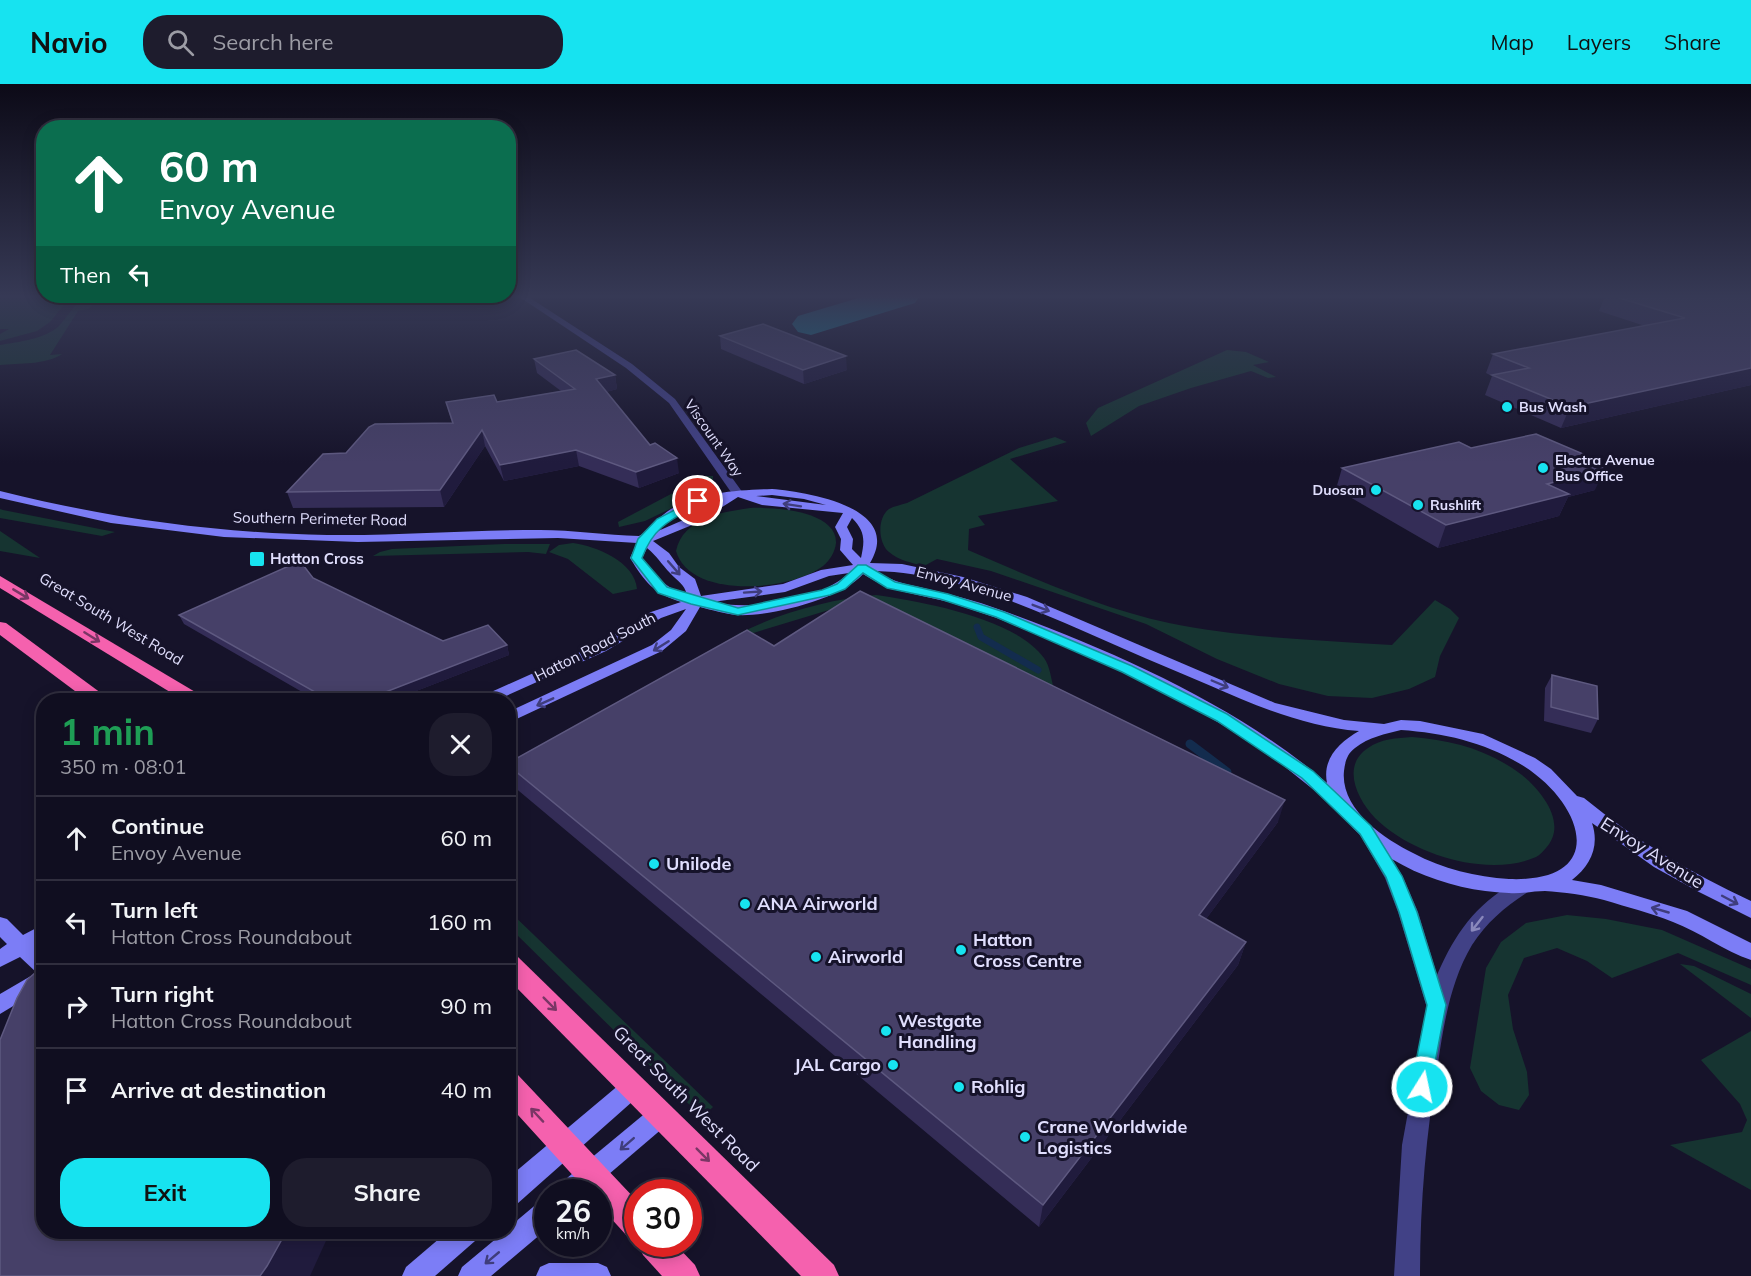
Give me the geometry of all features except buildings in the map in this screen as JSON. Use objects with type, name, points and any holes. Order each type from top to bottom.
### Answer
[{"type":"highway","name":"Great South West Road","points":[[0,581],[184,693]]},
{"type":"highway","points":[[0,627],[89,693]]},
{"type":"highway","name":"Great South West Road","points":[[516,971],[662,1113],[823,1276]]},
{"type":"highway","points":[[516,1093],[565,1146],[578,1179]]},
{"type":"highway","points":[[666,1257],[684,1276]]},
{"type":"street","name":"Viscount Way","points":[[607,352],[629,366],[672,401],[736,493]]},
{"type":"street","points":[[696,601],[690,582],[674,570],[664,556],[643,539],[636,558],[645,572],[663,590],[696,601],[738,611],[771,606],[841,587],[862,567],[870,549],[871,537],[865,526],[850,510],[811,509],[762,502],[736,493]]},
{"type":"street","name":"Southern Perimeter Road","points":[[0,494],[84,514],[229,534],[356,539],[533,534],[643,539],[675,529],[691,519],[714,510],[736,493]]},
{"type":"street","points":[[850,510],[841,527],[847,539],[846,550],[862,567]]},
{"type":"street","name":"Envoy Avenue","points":[[862,567],[902,568],[990,589],[1052,612],[1270,706],[1344,725],[1380,728]]},
{"type":"street","name":"Envoy Avenue","points":[[862,567],[892,585],[943,596],[1000,614],[1127,669],[1171,691],[1222,717],[1264,744],[1307,774],[1352,815]]},
{"type":"street","name":"Hatton Road South","points":[[500,693],[601,648],[656,615],[696,601]]},
{"type":"street","name":"Hatton Road South","points":[[516,714],[657,648],[676,636],[687,622],[696,601]]},
{"type":"street","points":[[1401,725],[1428,726],[1485,740],[1537,767],[1560,786],[1577,808],[1586,826],[1588,845],[1582,861],[1565,876],[1543,884],[1521,887],[1462,880],[1422,866],[1393,851],[1366,830],[1352,815],[1338,794],[1334,778],[1335,763],[1340,751],[1363,733],[1380,728],[1401,725]]},
{"type":"street","name":"Envoy Avenue","points":[[1560,786],[1614,831],[1662,863],[1751,910]]},
{"type":"street","points":[[1366,830],[1394,876],[1408,912],[1436,1005]]},
{"type":"street","points":[[1543,884],[1601,892],[1680,916],[1751,952]]},
{"type":"street","points":[[1407,1276],[1407,1222],[1418,1108],[1436,1005],[1455,959],[1475,924],[1495,904],[1521,887]]},
{"type":"street","points":[[0,925],[36,959]]},
{"type":"street","points":[[0,959],[36,937]]},
{"type":"street","points":[[0,1005],[36,981]]},
{"type":"street","points":[[516,1188],[634,1086]]},
{"type":"street","points":[[585,1179],[662,1113]]},
{"type":"street","points":[[516,1238],[534,1223]]},
{"type":"street","points":[[415,1276],[458,1239]]},
{"type":"street","points":[[471,1276],[515,1239]]},
{"type":"street","points":[[549,1276],[598,1276]]},
{"type":"green space","points":[[0,352],[52,352],[50,355],[62,354],[40,362],[0,365]]},
{"type":"green space","points":[[1223,352],[1246,352],[1269,362],[1253,365],[1276,377],[1268,378],[1251,371],[1191,388],[1139,406],[1091,436],[1086,423],[1098,408]]},
{"type":"green space","points":[[1055,437],[1067,442],[1010,459],[1058,501],[978,516],[985,525],[969,529],[968,550],[1067,591],[1143,617],[1197,628],[1252,635],[1392,645],[1435,600],[1459,618],[1440,656],[1435,677],[1409,689],[1372,698],[1328,696],[1279,684],[1217,659],[1146,624],[991,571],[937,559],[924,566],[901,559],[885,548],[880,530],[882,518],[889,509],[907,503],[1019,448]]},
{"type":"green space","points":[[705,476],[713,476],[713,484],[707,491],[645,521],[619,527],[618,522]]},
{"type":"green space","points":[[750,508],[787,510],[815,517],[826,523],[833,532],[836,543],[832,556],[823,566],[808,575],[766,585],[720,584],[700,578],[685,567],[676,551],[687,531],[705,519]]},
{"type":"green space","points":[[0,509],[115,532],[102,536],[0,518]]},
{"type":"green space","points":[[0,531],[40,558],[0,551]]},
{"type":"green space","points":[[573,543],[603,552],[622,563],[635,579],[637,589],[613,594],[568,559],[549,552],[559,545]]},
{"type":"green space","points":[[550,544],[546,554],[528,552],[373,556],[392,549]]},
{"type":"green space","points":[[876,595],[942,607],[990,622],[1012,632],[1030,644],[1044,658],[1054,689],[961,640],[919,628],[862,600],[740,637],[738,634],[805,608]]},
{"type":"green space","points":[[1412,737],[1470,748],[1497,759],[1522,775],[1537,790],[1550,809],[1554,829],[1552,839],[1546,848],[1536,857],[1522,862],[1500,865],[1478,864],[1437,855],[1409,843],[1385,827],[1368,810],[1358,792],[1355,783],[1355,764],[1360,755],[1373,745]]},
{"type":"green space","points":[[1567,915],[1606,919],[1662,930],[1751,969],[1751,985],[1678,953],[1612,978],[1587,961],[1557,948],[1524,958],[1508,995],[1513,1029],[1527,1072],[1529,1095],[1519,1110],[1499,1105],[1481,1091],[1470,1068],[1486,968],[1501,942],[1526,923]]},
{"type":"green space","points":[[516,918],[713,1107],[702,1117],[516,934]]},
{"type":"green space","points":[[1680,964],[1694,966],[1751,994],[1751,1018]]},
{"type":"green space","points":[[1751,1031],[1751,1190],[1670,1145],[1742,1132],[1747,1120],[1740,1104],[1701,1060]]},
{"type":"waterway","points":[[977,627],[981,637],[1038,670]]},
{"type":"waterway","points":[[1190,744],[1227,772]]},
{"type":"place","name":"Bus Wash","points":[[1507,407]]},
{"type":"place","name":"Electra Avenue Bus Office","points":[[1543,468]]},
{"type":"place","name":"Duosan","points":[[1376,490]]},
{"type":"place","name":"Rushlift","points":[[1418,505]]},
{"type":"place","name":"Hatton Cross","points":[[257,559]]},
{"type":"place","name":"Unilode","points":[[654,864]]},
{"type":"place","name":"ANA Airworld","points":[[745,904]]},
{"type":"place","name":"Hatton Cross Centre","points":[[961,950]]},
{"type":"place","name":"Airworld","points":[[816,957]]},
{"type":"place","name":"Westgate Handling","points":[[886,1031]]},
{"type":"place","name":"JAL Cargo","points":[[893,1065]]},
{"type":"place","name":"Rohlig","points":[[959,1087]]},
{"type":"place","name":"Crane Worldwide Logistics","points":[[1025,1137]]},
{"type":"route","points":[[698,501],[661,521],[643,539],[636,558],[645,572],[663,590],[738,611],[826,593],[841,587],[862,567],[892,585],[943,596],[1000,614],[1127,669],[1222,717],[1307,774],[1366,830],[1394,876],[1408,912],[1436,1005],[1422,1087]]}]
